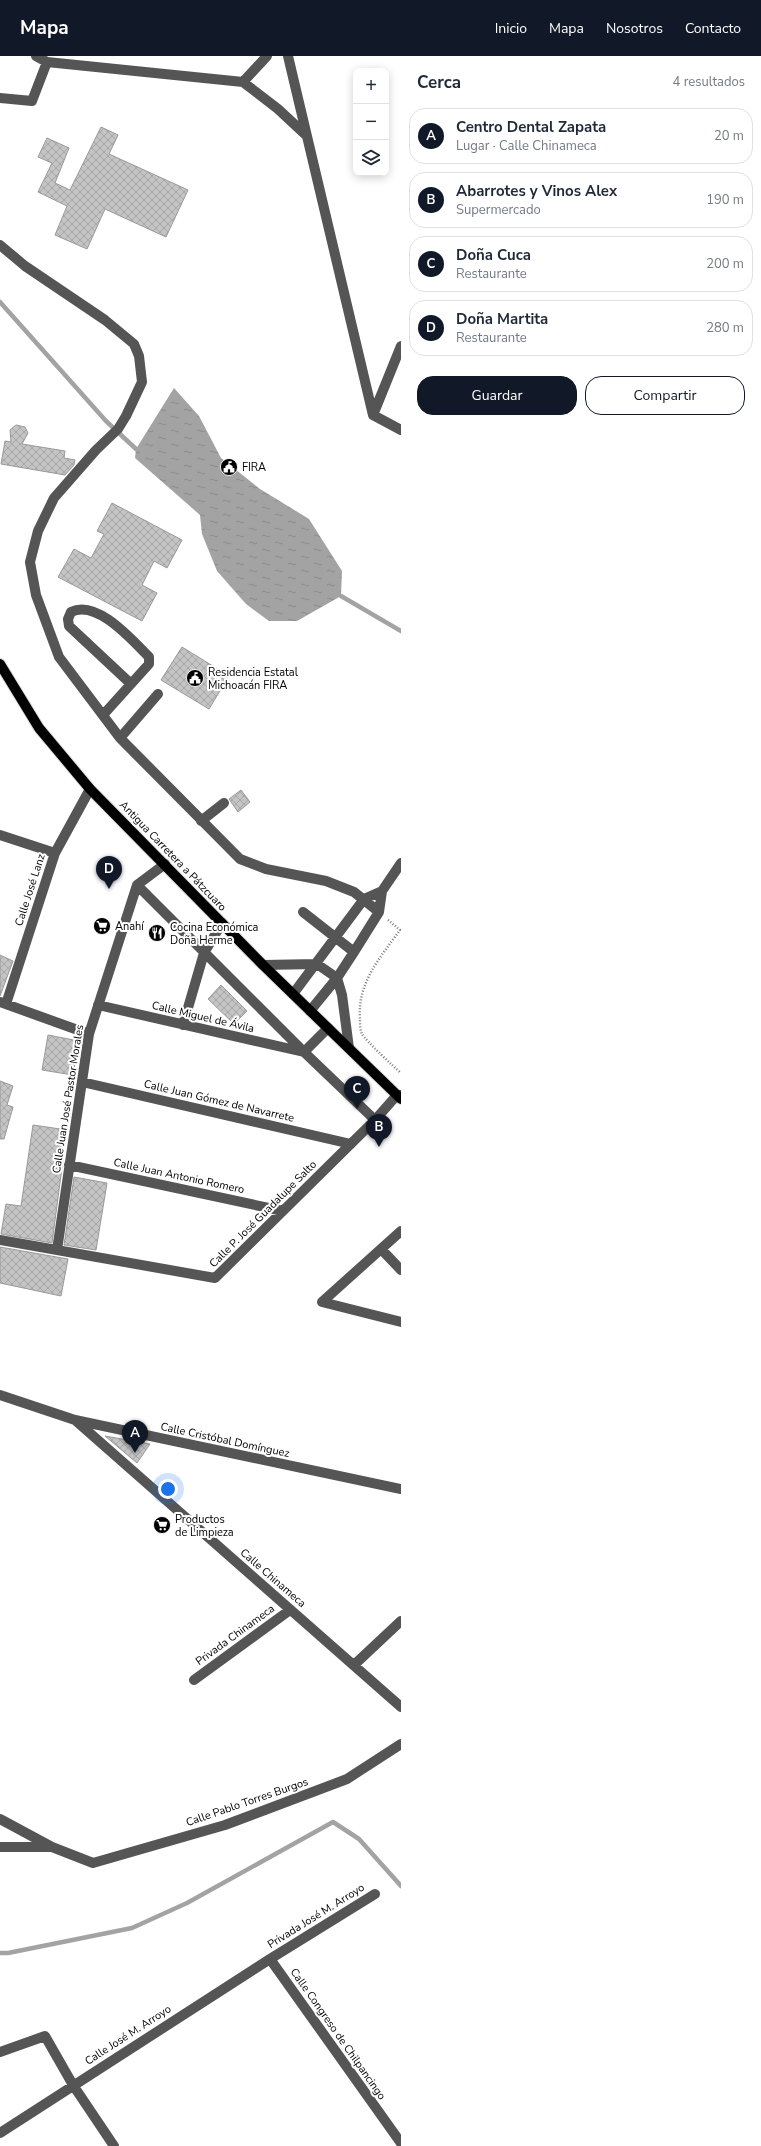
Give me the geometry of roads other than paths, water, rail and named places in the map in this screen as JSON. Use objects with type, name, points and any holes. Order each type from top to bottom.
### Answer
[{"type":"main road","name":"Antigua Carretera a Pátzcuaro","points":[[1,670],[39,728],[90,789],[263,965],[400,1096]]},
{"type":"street","points":[[36,56],[47,62],[243,82],[278,109],[308,136]]},
{"type":"street","points":[[243,82],[267,56]]},
{"type":"street","points":[[288,56],[374,415],[401,430]]},
{"type":"street","points":[[0,98],[32,101],[47,62]]},
{"type":"street","points":[[0,245],[25,266],[106,320],[134,344],[139,356],[142,382],[118,429],[96,450],[54,498],[38,531],[30,562],[36,595],[58,658],[120,738],[240,859],[266,869],[326,881],[354,892],[379,912]]},
{"type":"street","points":[[374,415],[401,346]]},
{"type":"street","points":[[103,715],[130,683],[149,664],[149,657],[117,626],[97,613],[78,608],[71,612],[68,619],[69,626],[130,683]]},
{"type":"street","points":[[120,738],[158,694]]},
{"type":"street","name":"Calle José Lanz","points":[[3,1003],[55,853],[90,789]]},
{"type":"street","points":[[201,821],[224,803]]},
{"type":"street","points":[[0,835],[55,853]]},
{"type":"street","points":[[310,1011],[337,978],[379,912],[382,891],[401,863]]},
{"type":"street","points":[[165,864],[137,885],[304,1052],[375,1120]]},
{"type":"street","name":"Calle Juan José Pastor Morales","points":[[57,1250],[89,1034],[137,885]]},
{"type":"street","points":[[293,994],[364,900],[382,891]]},
{"type":"street","points":[[303,912],[354,952]]},
{"type":"street","points":[[183,1025],[204,953],[222,923]]},
{"type":"street","points":[[263,965],[317,964],[337,978],[342,995],[349,1048]]},
{"type":"street","points":[[3,1003],[89,1034]]},
{"type":"street","name":"Calle Miguel de Ávila","points":[[98,1005],[304,1052]]},
{"type":"street","points":[[304,1052],[328,1028]]},
{"type":"street","name":"Calle Juan Gómez de Navarrete","points":[[82,1082],[351,1144]]},
{"type":"street","name":"Calle P. José Guadalupe Salto","points":[[0,1240],[215,1278],[400,1096]]},
{"type":"street","name":"Calle Juan Antonio Romero","points":[[70,1165],[283,1211]]},
{"type":"street","points":[[401,1231],[322,1302],[401,1322]]},
{"type":"street","points":[[381,1249],[401,1270]]},
{"type":"street","name":"Calle Cristóbal Domínguez","points":[[0,1395],[75,1420],[401,1489]]},
{"type":"street","name":"Calle Chinameca","points":[[75,1420],[401,1707]]},
{"type":"street","name":"Privada Chinameca","points":[[194,1680],[290,1610]]},
{"type":"street","points":[[354,1665],[401,1621]]},
{"type":"street","name":"Calle Pablo Torres Burgos","points":[[52,1847],[93,1863],[225,1825],[347,1779],[401,1744]]},
{"type":"street","points":[[0,1819],[52,1847]]},
{"type":"street","points":[[0,1847],[52,1847]]},
{"type":"street","name":"Privada José M. Arroyo","points":[[270,1959],[375,1894]]},
{"type":"street","name":"Calle José M. Arroyo","points":[[0,2133],[270,1959]]},
{"type":"street","name":"Calle Congreso de Chilpancingo","points":[[270,1959],[401,2143]]},
{"type":"street","points":[[0,2052],[45,2036],[73,2085],[114,2146]]},
{"type":"water","points":[[174,388],[199,416],[221,458],[260,489],[309,519],[342,571],[341,596],[297,621],[269,621],[246,604],[217,571],[202,534],[200,515],[135,458],[136,449]]},
{"type":"waterway","points":[[0,302],[106,421],[136,449]]},
{"type":"waterway","points":[[341,596],[401,631]]},
{"type":"waterway","points":[[0,1953],[8,1953],[132,1928],[187,1903],[333,1822],[359,1839],[401,1886]]},
{"type":"place","name":"FIRA","points":[[229,467]]},
{"type":"place","name":"Residencia Estatal Michoacán FIRA","points":[[195,678]]},
{"type":"place","name":"Doña Martita","points":[[109,889]]},
{"type":"place","name":"Anahí","points":[[102,926]]},
{"type":"place","name":"Cocina Económica Doña Herme","points":[[157,933]]},
{"type":"place","name":"Doña Cuca","points":[[357,1109]]},
{"type":"place","name":"Abarrotes y Vinos Alex","points":[[379,1147]]},
{"type":"place","name":"Centro Dental Zapata","points":[[135,1453]]},
{"type":"place","name":"Productos de Limpieza","points":[[162,1525]]}]
